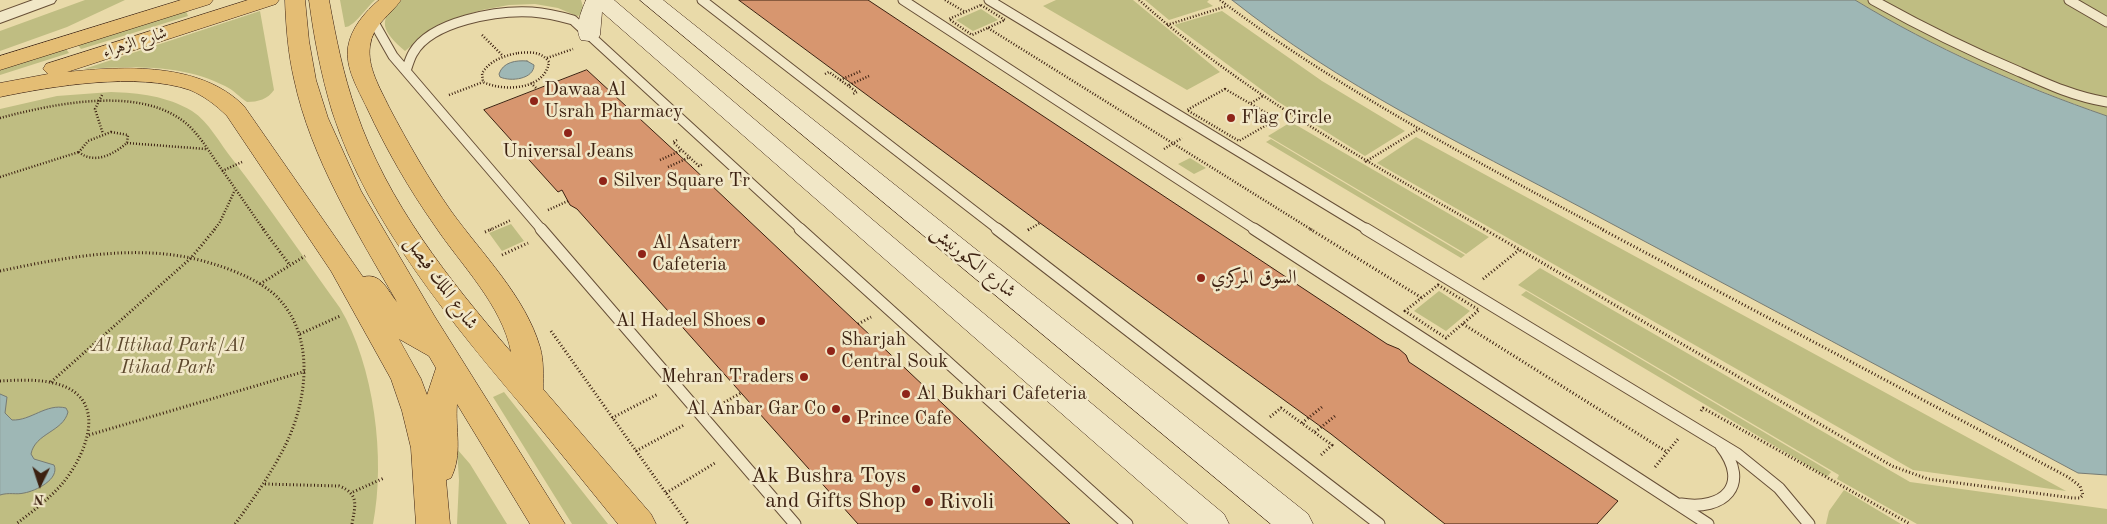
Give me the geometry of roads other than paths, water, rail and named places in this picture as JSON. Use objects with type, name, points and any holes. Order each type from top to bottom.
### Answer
[{"type":"main road","points":[[0,62],[106,20],[149,0]]},
{"type":"main road","name":"شارع الزهراء","points":[[0,62],[203,0]]},
{"type":"main road","name":"شارع الزهراء","points":[[0,86],[269,0]]},
{"type":"main road","name":"شارع الملك فيصل","points":[[295,0],[298,48],[310,100],[334,165],[363,219],[445,358],[548,524]]},
{"type":"main road","name":"شارع الملك فيصل","points":[[318,0],[324,43],[339,100],[350,131],[383,197],[404,232],[440,285],[490,349],[528,391],[639,524]]},
{"type":"main road","points":[[391,0],[372,19],[362,35],[359,47],[362,72],[406,161],[442,217],[509,312],[518,329],[525,348],[528,369],[528,391]]},
{"type":"main road","points":[[589,35],[590,16],[596,0]]},
{"type":"main road","points":[[601,0],[938,291],[1212,524]]},
{"type":"main road","name":"شارع الكورنيش","points":[[650,0],[1296,524]]},
{"type":"main road","points":[[0,90],[88,77],[158,77],[192,84],[218,95],[236,111],[343,267],[406,379],[418,412],[427,448],[433,524]]},
{"type":"main road","points":[[343,267],[362,275],[383,305],[404,329],[445,358],[442,399],[443,457],[431,488]]},
{"type":"street","points":[[0,18],[48,0]]},
{"type":"lane","points":[[702,0],[1379,524]]},
{"type":"lane","points":[[903,0],[1708,524]]},
{"type":"lane","points":[[989,0],[1204,125],[1469,290],[1714,439],[1759,470],[1779,488],[1809,524]]},
{"type":"lane","points":[[1873,0],[1914,23],[1989,59],[2067,92],[2107,102]]},
{"type":"lane","points":[[2069,0],[2107,22]]},
{"type":"lane","points":[[406,71],[409,58],[426,40],[454,23],[487,13],[521,9],[551,11],[573,20],[887,308],[1127,524]]},
{"type":"lane","points":[[372,19],[384,43],[406,71],[795,524]]},
{"type":"lane","points":[[1678,504],[1699,505],[1716,502],[1726,496],[1732,489],[1734,480],[1730,460],[1714,439]]},
{"type":"water","points":[[1232,0],[1855,0],[1915,34],[1978,65],[2042,92],[2107,116],[2107,475],[2078,473],[1448,137],[1315,60]]},
{"type":"water","points":[[527,61],[534,65],[533,70],[526,76],[516,79],[500,77],[501,70],[507,64]]},
{"type":"water","points":[[0,394],[7,397],[5,413],[12,420],[19,420],[59,407],[66,408],[68,412],[61,424],[38,441],[34,447],[31,454],[34,459],[54,465],[55,470],[54,475],[46,484],[29,492],[0,495]]},
{"type":"place","name":"Dawaa Al Usrah Pharmacy","points":[[534,101]]},
{"type":"place","name":"Flag Circle","points":[[1231,118]]},
{"type":"place","name":"Universal Jeans","points":[[568,133]]},
{"type":"place","name":"Silver Square Tr","points":[[603,181]]},
{"type":"place","name":"Al Asaterr Cafeteria","points":[[642,254]]},
{"type":"place","name":"السوق المركزي","points":[[1201,278]]},
{"type":"place","name":"Al Hadeel Shoes","points":[[761,321]]},
{"type":"place","name":"Sharjah Central Souk","points":[[831,351]]},
{"type":"place","name":"Mehran Traders","points":[[804,377]]},
{"type":"place","name":"Al Bukhari Cafeteria","points":[[906,394]]},
{"type":"place","name":"Al Anbar Gar Co","points":[[836,409]]},
{"type":"place","name":"Prince Cafe","points":[[846,419]]},
{"type":"place","name":"Ak Bushra Toys and Gifts Shop","points":[[916,489]]},
{"type":"place","name":"Rivoli","points":[[929,502]]},
{"type":"park label","name":"Al Ittihad Park/Al Itihad Park","points":[[168,357]]}]
